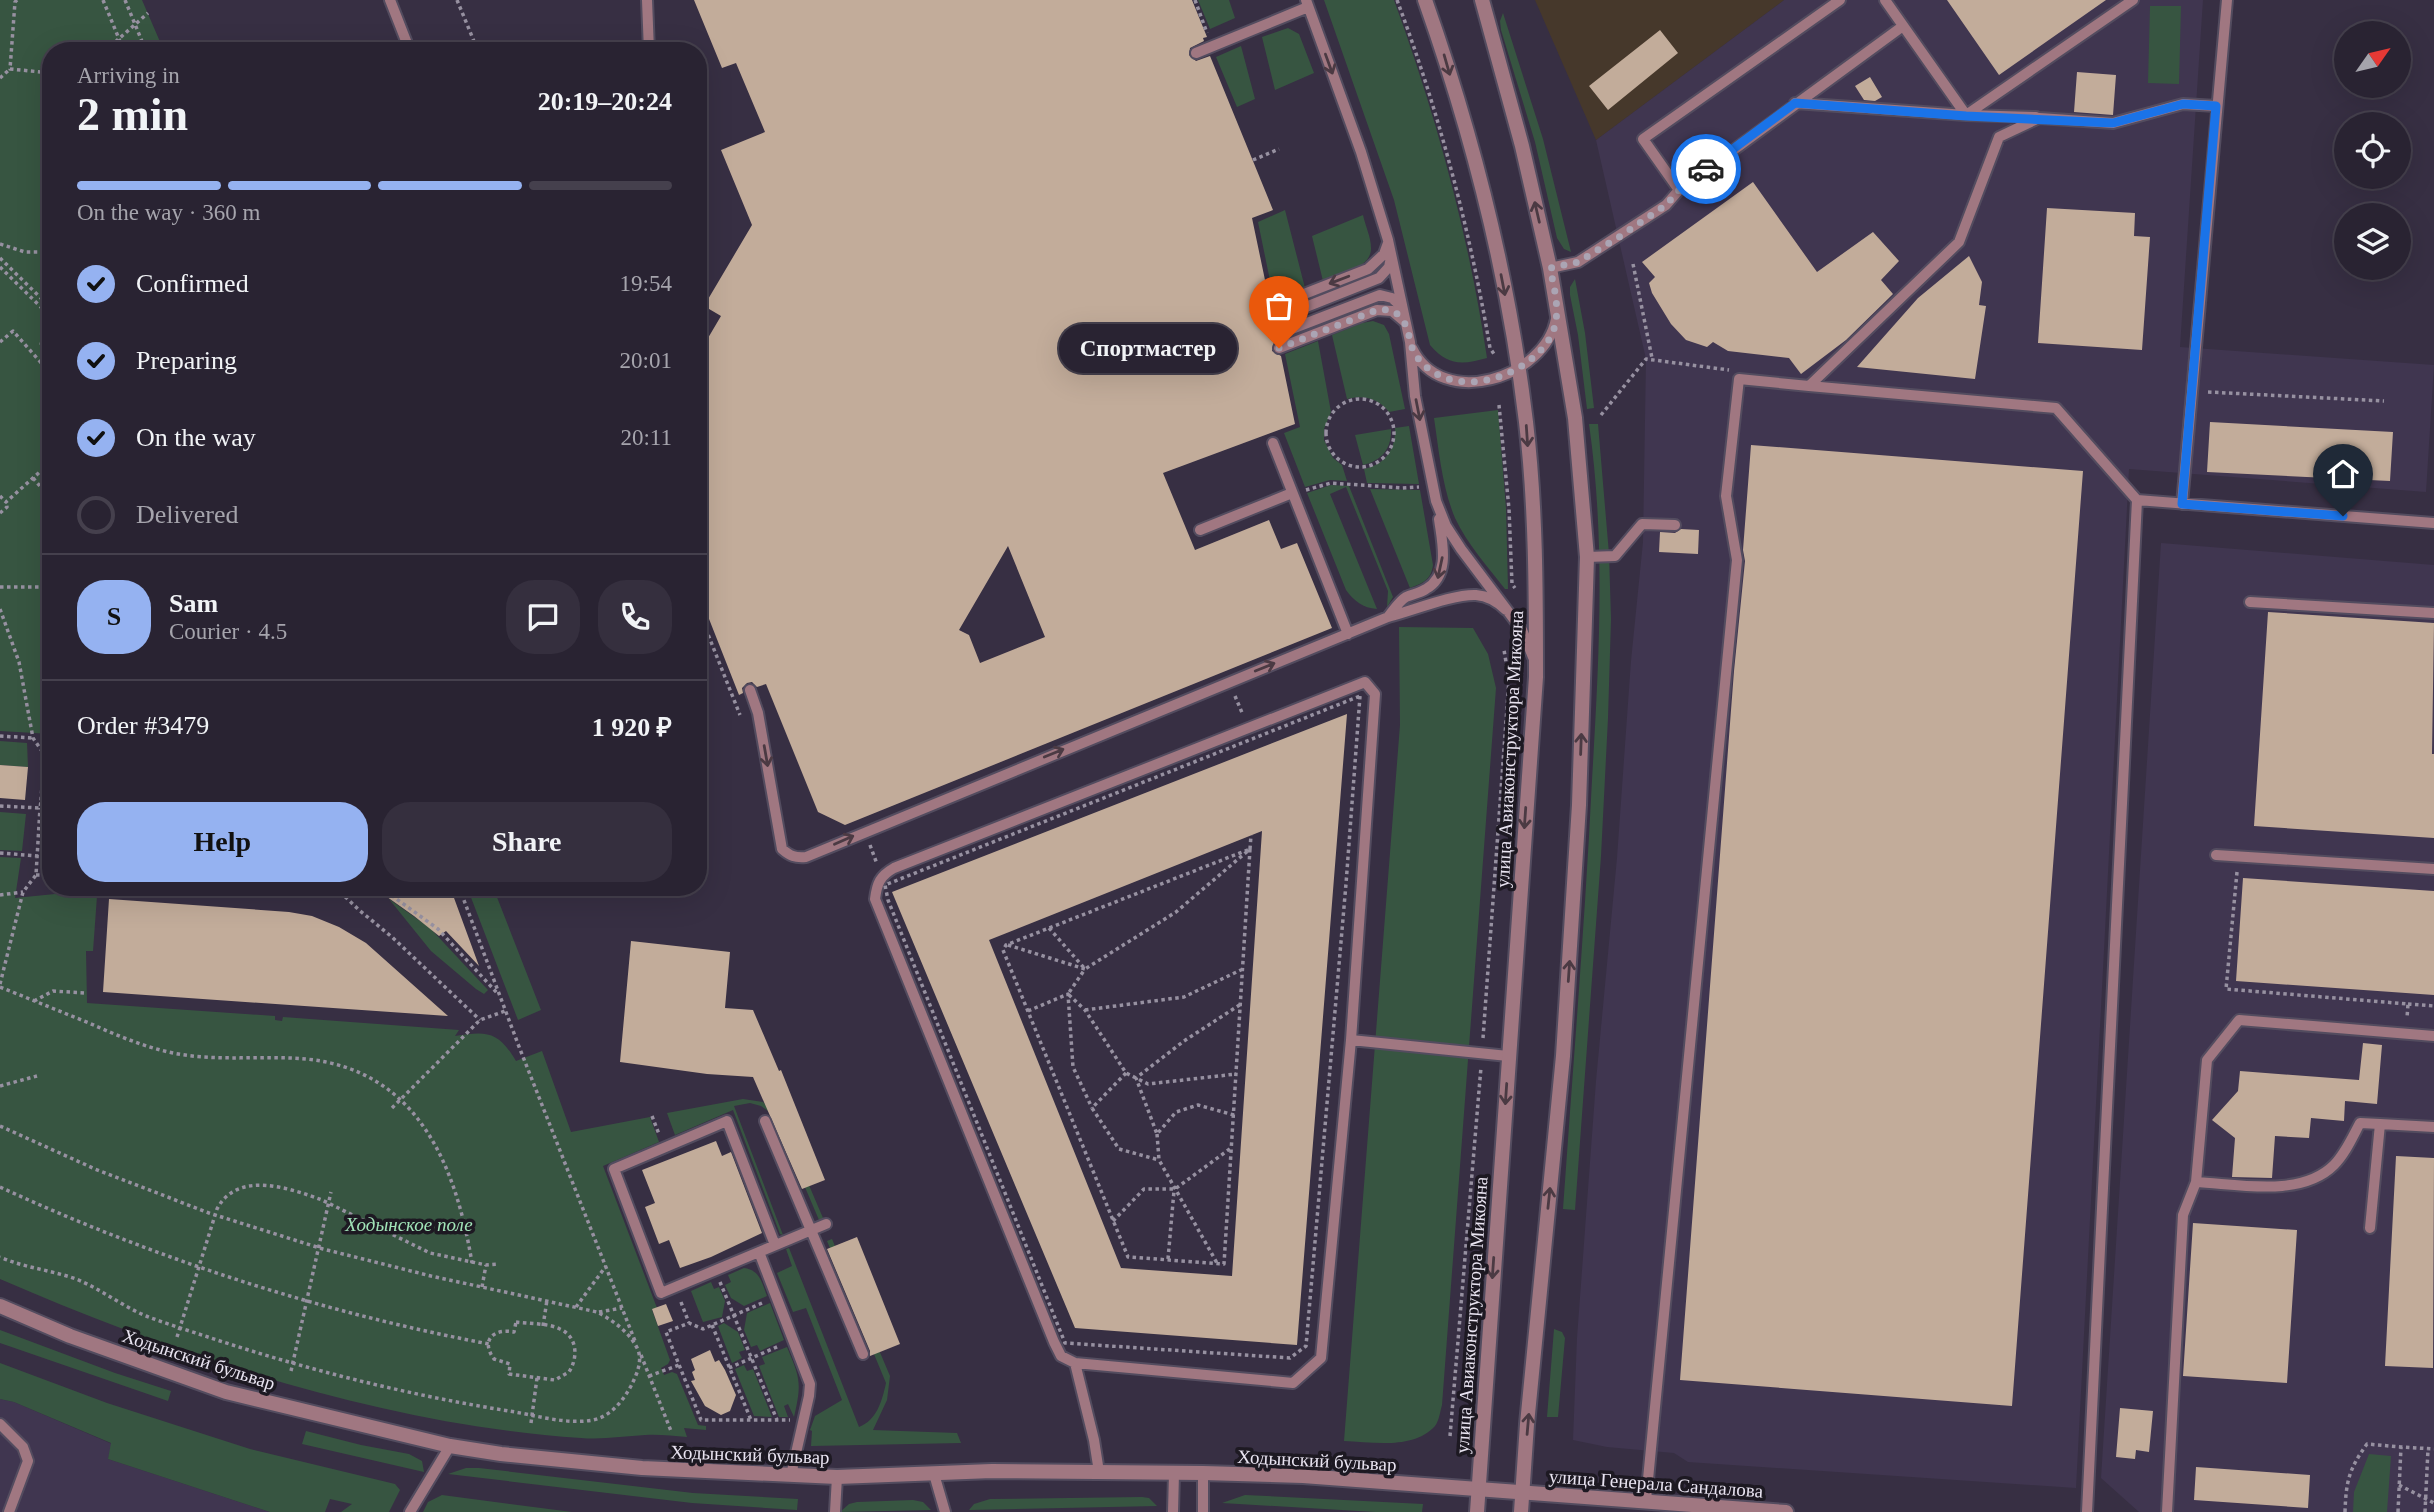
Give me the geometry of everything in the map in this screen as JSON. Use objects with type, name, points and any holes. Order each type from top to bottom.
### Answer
[{"type":"street","name":"улица Авиаконструктора Микояна","points":[[1425,0],[1441,44],[1483,191],[1518,368],[1526,424],[1536,576],[1536,677],[1477,1512]]},
{"type":"street","points":[[1484,1],[1522,146],[1557,303],[1575,418],[1587,557],[1579,805],[1563,1056],[1521,1512]]},
{"type":"street","name":"Ходынский бульвар","points":[[0,1306],[70,1336],[226,1392],[450,1446],[501,1454],[642,1468],[837,1477],[992,1471],[1203,1473],[1303,1476],[1522,1492]]},
{"type":"street","name":"улица Генерала Сандалова","points":[[1522,1492],[1624,1505],[1646,1500],[1786,1512]]},
{"type":"lane","points":[[390,0],[406,42]]},
{"type":"lane","points":[[647,0],[649,42]]},
{"type":"lane","points":[[1679,190],[1643,139],[1840,0]]},
{"type":"lane","points":[[1885,0],[1966,116]]},
{"type":"lane","points":[[1966,116],[2133,0]]},
{"type":"lane","points":[[2182,504],[2227,0]]},
{"type":"lane","points":[[1195,53],[1307,3],[1360,152],[1388,240],[1410,342],[1415,396],[1442,543],[1441,574],[1436,582],[1426,590],[1403,599],[1388,617]]},
{"type":"lane","points":[[1550,268],[1578,262],[1666,205],[1679,190],[1903,26]]},
{"type":"lane","points":[[1795,103],[1966,116],[2039,117],[2113,123],[2183,104],[2216,106]]},
{"type":"lane","points":[[1809,386],[1959,242],[1999,137],[2039,117]]},
{"type":"lane","points":[[1271,307],[1368,269],[1384,254],[1388,240]]},
{"type":"lane","points":[[1273,320],[1379,278],[1389,267],[1391,255]]},
{"type":"lane","points":[[1276,335],[1380,296],[1396,300],[1403,310]]},
{"type":"lane","points":[[1410,342],[1416,356],[1427,368],[1440,376],[1484,382],[1518,368],[1545,345],[1553,333],[1557,303]]},
{"type":"lane","points":[[1279,348],[1377,310],[1388,310],[1397,314],[1407,328]]},
{"type":"lane","points":[[1646,1500],[1737,560],[1726,496],[1739,379],[2056,408],[2137,500],[2434,523]]},
{"type":"lane","points":[[1273,443],[1298,492],[1348,634]]},
{"type":"lane","points":[[1200,530],[1298,492]]},
{"type":"lane","points":[[2087,1512],[2137,500]]},
{"type":"lane","points":[[1436,501],[1446,526],[1461,549],[1522,630],[1530,647],[1536,677]]},
{"type":"lane","points":[[1587,557],[1615,556],[1643,524],[1675,525]]},
{"type":"lane","points":[[750,690],[758,713],[782,849],[789,856],[797,858],[806,857],[1388,617],[1476,595],[1487,597],[1506,610]]},
{"type":"lane","points":[[2250,602],[2434,613]]},
{"type":"lane","points":[[1365,682],[1375,694],[1351,1041],[1321,1358],[1293,1383],[1075,1363],[1061,1356],[1054,1342],[875,899],[877,884],[884,881],[894,868],[1365,682]]},
{"type":"lane","points":[[2216,855],[2434,869]]},
{"type":"lane","points":[[2167,1512],[2183,1214],[2196,1182],[2207,1060],[2239,1020],[2434,1036]]},
{"type":"lane","points":[[1351,1041],[1508,1056]]},
{"type":"lane","points":[[775,1245],[727,1121],[614,1170],[661,1293],[826,1224]]},
{"type":"lane","points":[[765,1121],[863,1354]]},
{"type":"lane","points":[[2196,1182],[2289,1187],[2314,1180],[2334,1165],[2360,1123],[2434,1127]]},
{"type":"lane","points":[[2370,1228],[2380,1124]]},
{"type":"lane","points":[[759,1252],[810,1384],[791,1475]]},
{"type":"lane","points":[[1075,1363],[1099,1472]]},
{"type":"lane","points":[[0,1424],[23,1447],[28,1461],[9,1512]]},
{"type":"lane","points":[[410,1512],[450,1446]]},
{"type":"lane","points":[[1173,1512],[1174,1473]]},
{"type":"lane","points":[[1203,1473],[1203,1512]]},
{"type":"lane","points":[[933,1474],[945,1512]]},
{"type":"lane","points":[[835,1512],[837,1477]]},
{"type":"path","points":[[0,78],[10,69],[17,0]]},
{"type":"path","points":[[103,0],[121,42]]},
{"type":"path","points":[[125,0],[142,42]]},
{"type":"path","points":[[457,0],[474,42]]},
{"type":"path","points":[[1195,0],[1209,32],[1206,33]]},
{"type":"path","points":[[1397,0],[1439,128],[1465,220],[1490,348],[1494,354]]},
{"type":"path","points":[[115,42],[148,13]]},
{"type":"path","points":[[10,69],[42,72]]},
{"type":"path","points":[[1253,160],[1279,149]]},
{"type":"path","points":[[0,244],[25,252],[42,252]]},
{"type":"path","points":[[0,258],[42,299]]},
{"type":"path","points":[[1633,264],[1652,358]]},
{"type":"path","points":[[0,267],[42,308]]},
{"type":"path","points":[[0,342],[13,331],[42,364]]},
{"type":"path","points":[[37,359],[42,355]]},
{"type":"path","points":[[1601,415],[1646,359],[1735,371],[1739,379]]},
{"type":"path","points":[[2192,391],[2384,401]]},
{"type":"path","points":[[1358,398],[1377,403],[1390,418],[1394,437],[1392,446],[1380,461],[1371,466],[1351,467],[1342,463],[1329,449],[1325,430],[1328,420],[1332,412],[1348,400],[1358,398]]},
{"type":"path","points":[[1499,405],[1509,509],[1512,584],[1515,588]]},
{"type":"path","points":[[6,502],[42,468]]},
{"type":"path","points":[[33,478],[42,488]]},
{"type":"path","points":[[1298,492],[1331,483],[1402,488],[1432,485]]},
{"type":"path","points":[[0,496],[7,507],[0,513]]},
{"type":"path","points":[[1,588],[42,587]]},
{"type":"path","points":[[0,609],[19,662],[33,738],[42,751]]},
{"type":"path","points":[[707,632],[743,722]]},
{"type":"path","points":[[864,831],[884,881],[888,900],[1065,1343],[1290,1358],[1306,1346],[1360,696],[884,881]]},
{"type":"path","points":[[0,736],[33,738]]},
{"type":"path","points":[[42,785],[36,875],[23,892],[0,986],[136,1043],[172,1053],[221,1058],[296,1058],[330,1063],[371,1079],[400,1100],[428,1133],[449,1171],[462,1210],[472,1263]]},
{"type":"path","points":[[0,806],[40,808]]},
{"type":"path","points":[[1250,849],[1006,945],[1003,950],[1128,1256],[1224,1264],[1251,835]]},
{"type":"path","points":[[1028,1011],[1068,994],[1086,968],[1176,912],[1250,849]]},
{"type":"path","points":[[0,853],[38,856]]},
{"type":"path","points":[[2238,856],[2226,989],[2434,1006]]},
{"type":"path","points":[[36,875],[42,875]]},
{"type":"path","points":[[0,895],[23,892]]},
{"type":"path","points":[[344,896],[480,1020]]},
{"type":"path","points":[[392,896],[438,929],[499,995]]},
{"type":"path","points":[[462,896],[671,1431]]},
{"type":"path","points":[[1049,928],[1086,968]]},
{"type":"path","points":[[1006,945],[1086,968]]},
{"type":"path","points":[[1085,1010],[1184,997],[1243,970]]},
{"type":"path","points":[[34,1001],[53,991],[85,993]]},
{"type":"path","points":[[1068,994],[1085,1010],[1126,1073],[1148,1084],[1236,1074]]},
{"type":"path","points":[[1068,994],[1073,1067],[1092,1108],[1119,1149],[1159,1160]]},
{"type":"path","points":[[1136,1078],[1184,1041],[1241,1004]]},
{"type":"path","points":[[2406,1034],[2409,1004]]},
{"type":"path","points":[[392,1108],[480,1020],[505,1011]]},
{"type":"path","points":[[1092,1108],[1126,1073]]},
{"type":"path","points":[[0,1086],[37,1076]]},
{"type":"path","points":[[1136,1078],[1157,1134],[1159,1160],[1217,1263]]},
{"type":"path","points":[[1157,1134],[1176,1112],[1198,1105],[1234,1115]]},
{"type":"path","points":[[0,1126],[95,1169],[214,1215],[319,1248],[597,1312],[623,1330],[639,1352],[640,1360],[633,1381],[621,1402],[607,1414],[593,1420],[578,1421],[532,1415],[412,1394],[293,1364],[146,1316],[99,1289],[64,1275],[20,1265],[0,1257]]},
{"type":"path","points":[[1113,1221],[1144,1189],[1175,1189],[1232,1147]]},
{"type":"path","points":[[0,1187],[72,1219],[198,1267],[376,1320],[489,1344]]},
{"type":"path","points":[[177,1337],[214,1215],[229,1193],[243,1187],[287,1189],[329,1203],[430,1253],[472,1263],[499,1264]]},
{"type":"path","points":[[1168,1259],[1175,1189]]},
{"type":"path","points":[[291,1371],[331,1192]]},
{"type":"path","points":[[482,1287],[486,1265]]},
{"type":"path","points":[[576,1307],[606,1266]]},
{"type":"path","points":[[716,1270],[777,1420]]},
{"type":"path","points":[[675,1287],[689,1323]]},
{"type":"path","points":[[777,1296],[703,1329],[689,1323],[666,1332],[701,1420],[803,1421]]},
{"type":"path","points":[[543,1326],[547,1300]]},
{"type":"path","points":[[597,1312],[622,1308]]},
{"type":"path","points":[[516,1322],[543,1326],[560,1329],[573,1341],[576,1353],[573,1366],[566,1375],[555,1380],[509,1374],[510,1364],[494,1359],[490,1354],[489,1344],[498,1331],[514,1332],[516,1322]]},
{"type":"path","points":[[712,1325],[751,1420]]},
{"type":"path","points":[[730,1368],[794,1339]]},
{"type":"path","points":[[649,1376],[679,1365]]},
{"type":"path","points":[[531,1423],[537,1378]]},
{"type":"path","points":[[2346,1512],[2346,1490],[2352,1465],[2367,1444],[2434,1449]]},
{"type":"path","points":[[2398,1512],[2401,1447]]},
{"type":"path","points":[[2425,1512],[2428,1449]]},
{"type":"path","points":[[2399,1485],[2434,1503]]},
{"type":"shaded area","points":[[1535,0],[1784,0],[1596,140]]},
{"type":"shaded area","points":[[1784,0],[2203,0],[2180,347],[2434,365],[2426,492],[2129,469],[2076,1488],[1688,1462],[1674,1453],[1607,1447],[1573,1440],[1577,1338],[1596,1081],[1643,542],[1646,359],[1596,140]]},
{"type":"shaded area","points":[[2161,543],[2434,565],[2434,1512],[2139,1512],[2101,1478]]},
{"type":"shaded area","points":[[0,1399],[14,1402],[112,1444],[108,1459],[270,1512],[0,1512]]},
{"type":"green space","points":[[0,0],[142,0],[160,42],[42,42],[42,733],[0,731]]},
{"type":"green space","points":[[1198,0],[1229,0],[1235,18],[1210,29]]},
{"type":"green space","points":[[1324,0],[1394,0],[1424,87],[1450,176],[1471,267],[1487,358],[1456,362],[1443,357],[1430,345],[1394,200]]},
{"type":"green space","points":[[2150,6],[2181,6],[2179,84],[2148,83]]},
{"type":"green space","points":[[1503,13],[1543,139],[1571,252],[1564,249],[1557,238],[1535,142],[1501,30]]},
{"type":"green space","points":[[1288,28],[1299,34],[1314,73],[1275,90],[1262,37]]},
{"type":"green space","points":[[1241,46],[1255,99],[1237,107],[1216,57]]},
{"type":"green space","points":[[1285,210],[1305,288],[1274,300],[1258,222]]},
{"type":"green space","points":[[1363,215],[1370,240],[1370,255],[1353,270],[1323,281],[1312,236]]},
{"type":"green space","points":[[1575,279],[1594,408],[1587,409],[1570,295],[1570,287]]},
{"type":"green space","points":[[1373,321],[1384,325],[1389,334],[1405,409],[1389,412],[1370,399],[1347,399],[1332,335]]},
{"type":"green space","points":[[1318,341],[1331,412],[1324,429],[1324,440],[1333,458],[1342,465],[1347,481],[1330,480],[1305,487],[1284,433],[1300,427],[1285,354]]},
{"type":"green space","points":[[1498,410],[1506,508],[1508,589],[1505,589],[1478,555],[1455,518],[1444,481],[1434,418]]},
{"type":"green space","points":[[1589,424],[1598,424],[1609,554],[1611,619],[1601,856],[1575,1210],[1563,1209],[1589,834],[1600,602],[1598,513]]},
{"type":"green space","points":[[1409,426],[1419,484],[1367,483],[1364,469],[1378,464],[1388,455],[1394,443],[1395,428]]},
{"type":"green space","points":[[1391,429],[1388,448],[1376,460],[1363,465],[1355,435]]},
{"type":"green space","points":[[1331,485],[1349,486],[1393,597],[1387,607],[1388,591],[1346,487],[1330,494],[1377,609],[1359,603],[1346,590],[1307,493]]},
{"type":"green space","points":[[1370,489],[1420,490],[1433,565],[1428,578],[1410,588]]},
{"type":"green space","points":[[1399,627],[1473,628],[1488,654],[1496,688],[1442,1405],[1435,1426],[1426,1434],[1404,1442],[1380,1443],[1344,1441],[1400,725]]},
{"type":"green space","points":[[0,741],[27,743],[28,767],[0,765]]},
{"type":"green space","points":[[0,812],[26,814],[22,851],[0,850]]},
{"type":"green space","name":"Ходынское поле","points":[[0,857],[21,858],[15,898],[97,896],[93,951],[86,951],[87,1003],[275,1016],[275,1020],[282,1021],[283,1017],[459,1030],[455,1036],[491,1035],[510,1051],[516,1061],[542,1051],[571,1132],[650,1117],[659,1142],[603,1166],[657,1308],[652,1310],[670,1360],[661,1368],[664,1375],[672,1372],[677,1374],[698,1425],[706,1426],[706,1430],[684,1428],[687,1437],[650,1435],[589,1438],[507,1431],[358,1403],[211,1360],[68,1308],[0,1279]]},
{"type":"green space","points":[[470,896],[497,896],[541,1010],[518,1020]]},
{"type":"green space","points":[[389,899],[430,928],[488,990],[484,994],[476,989],[431,951]]},
{"type":"green space","points":[[743,1099],[763,1102],[782,1122],[823,1218],[819,1220],[778,1124],[771,1113],[761,1106],[750,1103],[734,1106],[783,1235],[780,1234],[733,1110],[675,1135],[667,1113]]},
{"type":"green space","points":[[832,1239],[890,1376],[887,1400],[873,1430],[957,1433],[961,1443],[811,1446],[810,1430],[815,1416],[842,1400],[806,1308],[793,1312],[777,1273],[792,1266],[786,1249],[789,1248],[859,1427],[874,1415],[886,1383],[827,1241]]},
{"type":"green space","points":[[744,1268],[757,1274],[767,1296],[744,1306],[731,1298],[725,1285],[731,1282],[728,1275]]},
{"type":"green space","points":[[711,1282],[714,1289],[719,1287],[725,1301],[722,1317],[703,1322],[691,1291]]},
{"type":"green space","points":[[770,1303],[784,1340],[760,1351],[757,1345],[751,1347],[744,1330],[747,1313]]},
{"type":"green space","points":[[724,1323],[738,1332],[745,1350],[739,1352],[742,1358],[732,1363],[718,1326]]},
{"type":"green space","points":[[1554,1329],[1562,1332],[1565,1338],[1558,1417],[1547,1417]]},
{"type":"green space","points":[[0,1330],[171,1391],[168,1401],[0,1343]]},
{"type":"green space","points":[[787,1347],[799,1388],[794,1417],[788,1404],[784,1406],[788,1417],[779,1417],[759,1366],[765,1364],[762,1357]]},
{"type":"green space","points":[[0,1363],[107,1403],[250,1449],[395,1484],[400,1490],[389,1512],[341,1512],[352,1504],[330,1499],[325,1512],[270,1512],[108,1459],[111,1443],[14,1402],[0,1399]]},
{"type":"green space","points":[[744,1365],[747,1371],[753,1369],[772,1417],[754,1416],[735,1369]]},
{"type":"green space","points":[[306,1431],[409,1454],[422,1461],[424,1472],[302,1444]]},
{"type":"green space","points":[[2369,1454],[2391,1456],[2387,1512],[2353,1512],[2354,1492]]},
{"type":"green space","points":[[466,1468],[693,1493],[798,1499],[797,1510],[692,1503],[448,1474]]},
{"type":"green space","points":[[442,1495],[572,1512],[423,1512],[428,1502]]},
{"type":"green space","points":[[1245,1495],[1423,1504],[1422,1512],[1375,1512],[1222,1503]]},
{"type":"green space","points":[[1149,1498],[1157,1506],[969,1510],[974,1504],[990,1499]]},
{"type":"green space","points":[[857,1502],[923,1502],[931,1510],[840,1512],[849,1504]]},
{"type":"building","points":[[694,0],[1192,0],[1207,37],[1190,48],[1189,55],[1196,61],[1210,56],[1273,210],[1252,218],[1269,299],[1263,307],[1268,314],[1266,322],[1273,328],[1268,337],[1274,342],[1272,351],[1281,356],[1295,424],[1163,473],[1195,550],[1269,520],[1281,549],[1297,543],[1332,628],[845,825],[818,812],[766,684],[757,687],[752,682],[747,683],[742,688],[743,693],[739,695],[707,614],[707,340],[721,316],[707,308],[707,301],[752,225],[721,150],[765,132],[736,63],[722,68]],"holes":[[[1008,546],[1045,637],[980,663],[969,635],[959,630]]]},
{"type":"building","points":[[1947,0],[2106,0],[1999,75]]},
{"type":"building","points":[[1660,30],[1678,53],[1608,110],[1589,86]]},
{"type":"building","points":[[2077,72],[2116,75],[2113,115],[2074,112]]},
{"type":"building","points":[[1870,77],[1882,97],[1875,101],[1864,100],[1855,86]]},
{"type":"building","points":[[1753,182],[1817,272],[1873,232],[1899,261],[1881,280],[1893,294],[1846,340],[1801,374],[1789,358],[1728,351],[1713,342],[1707,347],[1686,340],[1671,324],[1652,293],[1649,283],[1655,277],[1642,262]]},
{"type":"building","points":[[2047,208],[2135,213],[2134,236],[2150,237],[2142,350],[2038,343]]},
{"type":"building","points":[[1969,256],[1982,282],[1979,305],[1986,306],[1975,379],[1857,367],[1918,298]]},
{"type":"building","points":[[2210,422],[2393,432],[2390,481],[2207,472]]},
{"type":"building","points":[[1751,445],[2083,471],[2012,1406],[1680,1380],[1734,671],[1745,561],[1743,550]]},
{"type":"building","points":[[1681,529],[1699,530],[1698,554],[1659,552],[1660,532],[1675,533]]},
{"type":"building","points":[[2268,612],[2434,623],[2434,838],[2254,826]]},
{"type":"building","points":[[1347,714],[1297,1345],[1075,1328],[892,892]],"holes":[[[1262,831],[1232,1276],[1121,1268],[989,940]]]},
{"type":"building","points":[[0,765],[28,767],[25,800],[0,798]]},
{"type":"building","points":[[2243,878],[2434,891],[2434,995],[2236,981]]},
{"type":"building","points":[[386,896],[453,896],[479,966],[446,931],[439,936]]},
{"type":"building","points":[[109,899],[312,916],[339,927],[366,943],[448,1016],[103,992]]},
{"type":"building","points":[[631,941],[730,952],[725,1008],[753,1010],[779,1071],[781,1070],[825,1180],[802,1189],[753,1077],[707,1074],[620,1062]]},
{"type":"building","points":[[2363,1043],[2382,1045],[2377,1104],[2345,1101],[2344,1121],[2311,1118],[2309,1138],[2275,1136],[2272,1178],[2232,1177],[2235,1138],[2212,1120],[2238,1091],[2240,1071],[2359,1080]]},
{"type":"building","points":[[716,1141],[722,1156],[731,1152],[762,1233],[680,1268],[669,1240],[659,1244],[645,1207],[655,1203],[642,1170]]},
{"type":"building","points":[[2396,1156],[2434,1158],[2433,1368],[2385,1366]]},
{"type":"building","points":[[2193,1223],[2297,1230],[2287,1383],[2183,1376]]},
{"type":"building","points":[[857,1237],[900,1344],[870,1356],[827,1249]]},
{"type":"building","points":[[666,1304],[673,1321],[658,1326],[652,1309]]},
{"type":"building","points":[[710,1350],[715,1362],[719,1360],[725,1370],[736,1395],[730,1411],[721,1415],[705,1406],[691,1381],[695,1380],[692,1372],[695,1370],[691,1359]]},
{"type":"building","points":[[2120,1408],[2153,1411],[2149,1452],[2136,1450],[2135,1459],[2116,1457]]},
{"type":"building","points":[[2196,1467],[2310,1475],[2308,1508],[2194,1500]]},
{"type":"way so far","points":[[1279,348],[1377,310],[1388,310],[1397,314],[1405,323],[1416,356],[1427,368],[1440,376],[1455,380],[1484,382],[1498,378],[1531,359],[1553,333],[1557,303],[1550,268],[1578,262],[1619,237],[1666,205],[1679,190],[1706,169]]},
{"type":"place","name":"Спортмастер","points":[[1279,348]]},
{"type":"route","points":[[1706,169],[1795,103],[1966,116],[2039,117],[2113,123],[2183,104],[2216,106],[2182,504],[2343,516]]}]
